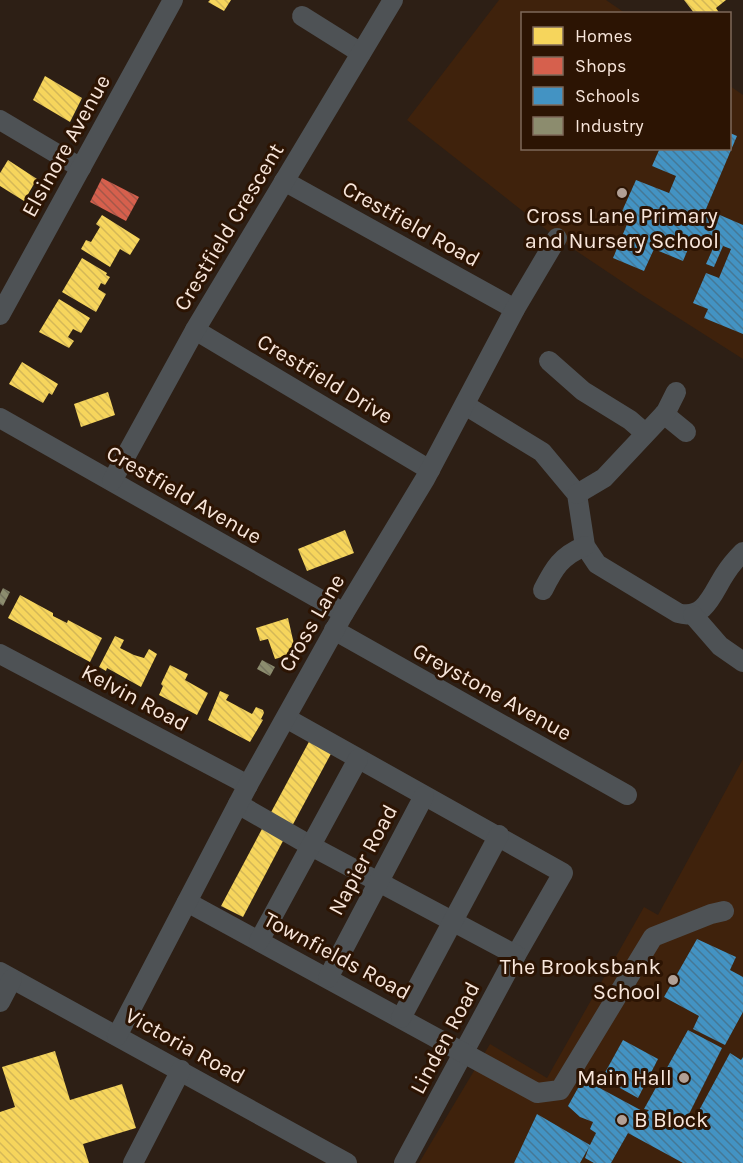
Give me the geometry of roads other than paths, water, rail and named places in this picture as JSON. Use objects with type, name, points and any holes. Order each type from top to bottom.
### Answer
[{"type":"street","name":"Elsinore Avenue","points":[[0,315],[173,0]]},
{"type":"street","name":"Crestfield Crescent","points":[[111,481],[195,330],[393,0]]},
{"type":"street","points":[[302,16],[362,53]]},
{"type":"street","points":[[0,120],[81,168]]},
{"type":"street","name":"Crestfield Road","points":[[284,181],[515,309]]},
{"type":"street","name":"Cross Lane","points":[[117,1036],[248,785],[339,622],[430,470],[515,309],[557,238]]},
{"type":"street","name":"Crestfield Drive","points":[[195,330],[430,470]]},
{"type":"street","points":[[549,361],[583,391],[630,420],[645,433]]},
{"type":"street","points":[[577,494],[604,478],[664,414],[676,392]]},
{"type":"street","points":[[465,405],[542,452],[577,494],[585,546],[597,564],[678,613],[693,615],[706,606],[726,573],[743,552]]},
{"type":"street","points":[[664,414],[686,432]]},
{"type":"street","name":"Crestfield Avenue","points":[[0,418],[111,481],[339,622]]},
{"type":"street","points":[[543,590],[555,566],[574,550],[585,546]]},
{"type":"street","points":[[693,615],[720,646],[743,662]]},
{"type":"street","name":"Greystone Avenue","points":[[339,622],[627,795]]},
{"type":"street","name":"Kelvin Road","points":[[0,654],[248,785]]},
{"type":"street","points":[[286,718],[424,796],[499,835],[401,1018]]},
{"type":"street","points":[[259,941],[358,759]]},
{"type":"street","name":"Napier Road","points":[[328,978],[424,796]]},
{"type":"street","points":[[238,804],[311,846],[380,880],[516,955]]},
{"type":"street","name":"Linden Road","points":[[404,1163],[563,873],[499,835]]},
{"type":"street","name":"Townfields Road","points":[[187,902],[537,1093],[560,1090],[653,937],[724,911]]},
{"type":"street","points":[[0,1002],[6,975]]},
{"type":"street","name":"Victoria Road","points":[[6,975],[347,1163]]},
{"type":"street","points":[[133,1163],[181,1070]]},
{"type":"place","name":"Cross Lane Primary and Nursery School","points":[[622,193]]},
{"type":"place","name":"The Brooksbank School","points":[[673,980]]},
{"type":"place","name":"Main Hall","points":[[684,1078]]},
{"type":"place","name":"B Block","points":[[622,1120]]}]
